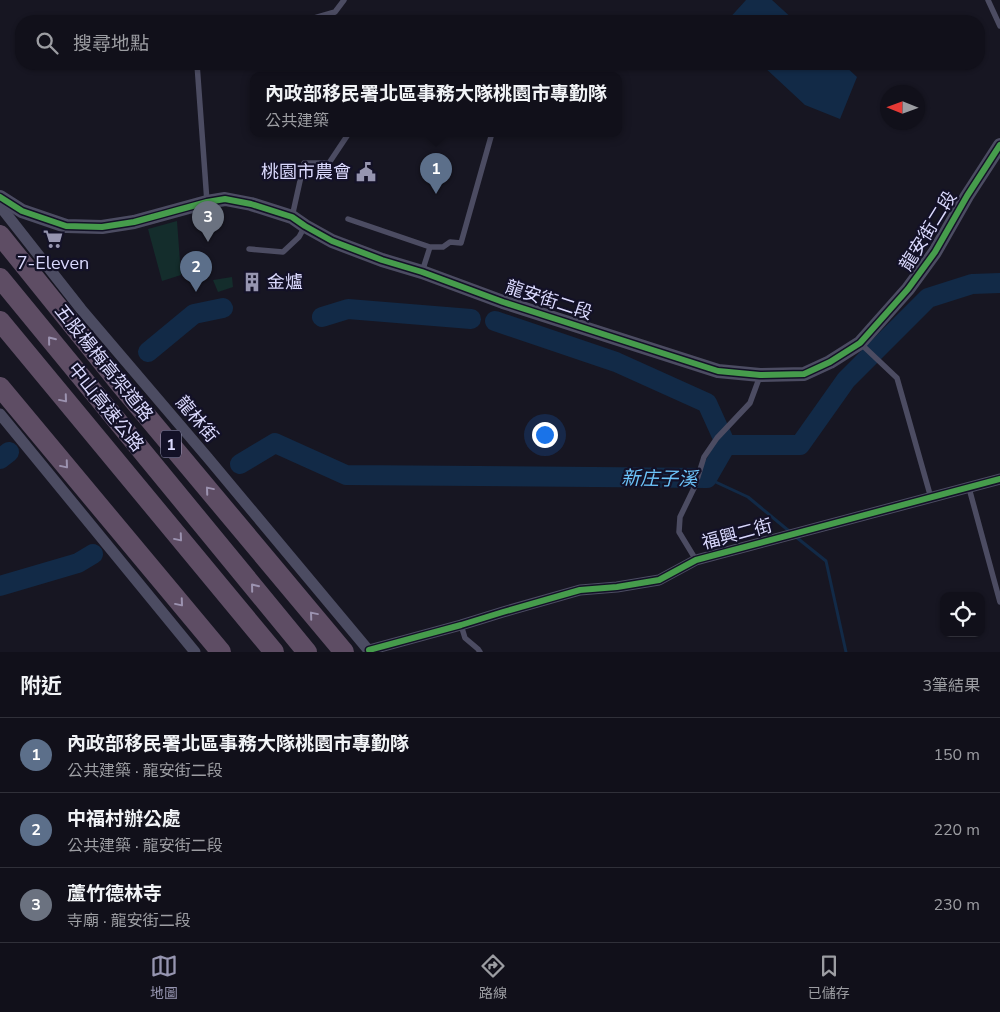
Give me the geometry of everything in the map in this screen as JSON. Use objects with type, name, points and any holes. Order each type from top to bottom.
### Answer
[{"type":"highway","name":"五股楊梅高架道路","points":[[0,235],[120,384],[344,652]]},
{"type":"highway","name":"中山高速公路","points":[[0,278],[307,652]]},
{"type":"highway","name":"中山高速公路","points":[[0,321],[274,652]]},
{"type":"highway","points":[[0,387],[221,652]]},
{"type":"street","name":"龍安街二段","points":[[0,197],[22,211],[66,226],[102,226],[134,222],[224,199],[251,204],[292,216],[305,226],[332,240],[382,260],[422,272],[503,302],[718,370],[760,375],[804,374],[862,346],[935,252],[967,196],[1000,145]]},
{"type":"street","name":"龍林街","points":[[0,206],[81,309],[369,651]]},
{"type":"street","points":[[0,414],[195,652]]},
{"type":"street","name":"福興二街","points":[[369,651],[580,590],[616,587],[659,580],[696,560],[1000,480]]},
{"type":"lane","points":[[325,15],[335,12],[344,0]]},
{"type":"lane","points":[[988,0],[1000,26]]},
{"type":"lane","points":[[196,70],[207,202]]},
{"type":"lane","points":[[292,216],[304,162],[329,163],[346,137]]},
{"type":"lane","points":[[348,219],[430,247],[443,247],[450,242],[461,243],[491,137]]},
{"type":"lane","points":[[249,249],[282,252],[300,236],[305,226]]},
{"type":"lane","points":[[422,272],[430,247]]},
{"type":"lane","points":[[862,346],[897,378],[932,498]]},
{"type":"lane","points":[[696,560],[679,532],[680,517],[695,486],[704,457],[718,438],[750,403],[760,375]]},
{"type":"lane","points":[[969,488],[1000,602]]},
{"type":"lane","points":[[461,625],[465,638],[480,652]]},
{"type":"green space","points":[[177,221],[181,275],[162,281],[148,229]]},
{"type":"green space","points":[[232,277],[233,287],[218,292],[213,280]]},
{"type":"water","points":[[746,0],[772,0],[788,15],[732,15]]},
{"type":"water","points":[[767,70],[849,70],[857,77],[840,119],[805,105]]},
{"type":"waterway","name":"新庄子溪","points":[[240,464],[275,443],[346,475],[707,478],[726,445],[800,445],[846,380],[928,298],[972,284],[1000,283]]},
{"type":"waterway","points":[[148,352],[194,314],[223,308]]},
{"type":"waterway","points":[[322,317],[348,309],[471,319]]},
{"type":"waterway","points":[[495,321],[616,362],[707,403],[726,445]]},
{"type":"waterway","points":[[0,459],[9,452]]},
{"type":"waterway","points":[[707,478],[748,497],[789,531]]},
{"type":"waterway","points":[[796,537],[826,561],[846,652]]},
{"type":"waterway","name":"新庄子溪","points":[[0,586],[78,563],[93,554]]},
{"type":"cycle path","points":[[0,197],[22,211],[66,226],[102,227],[134,222],[207,202],[225,199],[251,204],[292,217],[332,241],[382,260],[422,272],[503,302],[718,371],[760,375],[804,374],[830,362],[860,343],[908,289],[935,252],[967,196],[1000,145]]},
{"type":"cycle path","points":[[369,650],[580,590],[617,587],[659,580],[696,560],[1000,479]]},
{"type":"place","name":"桃園市農會","points":[[366,172]]},
{"type":"place","name":"內政部移民署北區事務大隊桃園市專勤隊","points":[[436,194]]},
{"type":"place","name":"7-Eleven","points":[[53,239]]},
{"type":"place","name":"蘆竹德林寺","points":[[208,242]]},
{"type":"place","name":"金爐","points":[[252,282]]},
{"type":"place","name":"中福村辦公處","points":[[196,292]]}]
